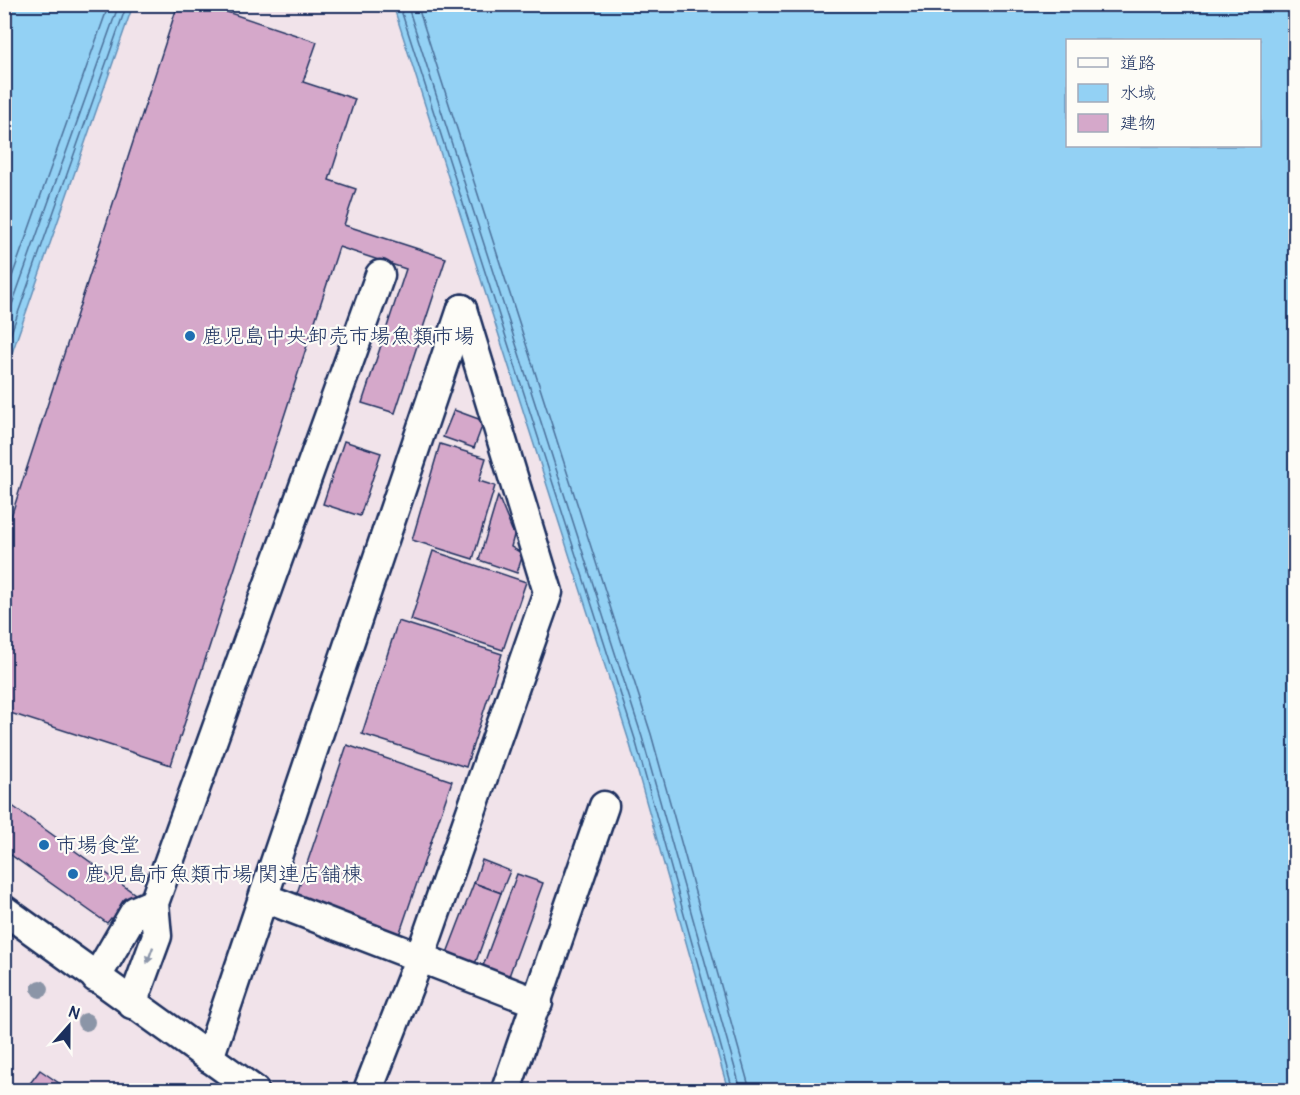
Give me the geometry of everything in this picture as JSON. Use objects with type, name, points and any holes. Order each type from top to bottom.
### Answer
[{"type":"street","points":[[132,1004],[157,936],[154,903],[380,275]]},
{"type":"street","points":[[209,1058],[265,898],[462,309],[548,592],[420,957],[368,1090]]},
{"type":"street","points":[[506,1090],[538,1003],[604,806]]},
{"type":"street","points":[[265,898],[538,1003]]},
{"type":"street","points":[[96,978],[135,911],[154,903]]},
{"type":"street","points":[[4,910],[254,1090]]},
{"type":"water","points":[[4,5],[133,5],[5,373]]},
{"type":"water","points":[[393,5],[1295,5],[1295,1090],[728,1090],[629,741]]},
{"type":"building","name":"鹿児島中央卸売市場魚類市場","points":[[178,4],[203,4],[317,42],[303,82],[355,99],[329,180],[356,189],[344,225],[446,258],[395,413],[362,403],[406,269],[339,247],[171,765],[4,711],[4,538]]},
{"type":"building","points":[[454,410],[484,421],[474,448],[443,437]]},
{"type":"building","points":[[344,441],[381,453],[360,516],[323,504]]},
{"type":"building","points":[[440,444],[486,458],[479,481],[495,486],[473,559],[412,540]]},
{"type":"building","points":[[498,496],[514,535],[511,547],[523,554],[517,573],[479,560]]},
{"type":"building","points":[[433,551],[526,582],[503,650],[411,620]]},
{"type":"building","points":[[398,621],[502,654],[466,767],[362,734]]},
{"type":"building","points":[[347,745],[452,781],[398,938],[294,902]]},
{"type":"building","name":"鹿児島市魚類市場 関連店舗棟","points":[[4,800],[142,899],[122,926],[111,918],[107,923],[4,850]]},
{"type":"building","points":[[482,860],[510,871],[501,893],[474,883]]},
{"type":"building","points":[[517,874],[543,883],[509,976],[483,966]]},
{"type":"building","points":[[474,883],[501,893],[475,964],[447,953]]},
{"type":"building","points":[[40,1070],[69,1090],[25,1090]]},
{"type":"place","name":"鹿児島中央卸売市場魚類市場","points":[[190,336]]},
{"type":"place","name":"市場食堂","points":[[44,845]]},
{"type":"place","name":"鹿児島市魚類市場 関連店舗棟","points":[[73,874]]}]
